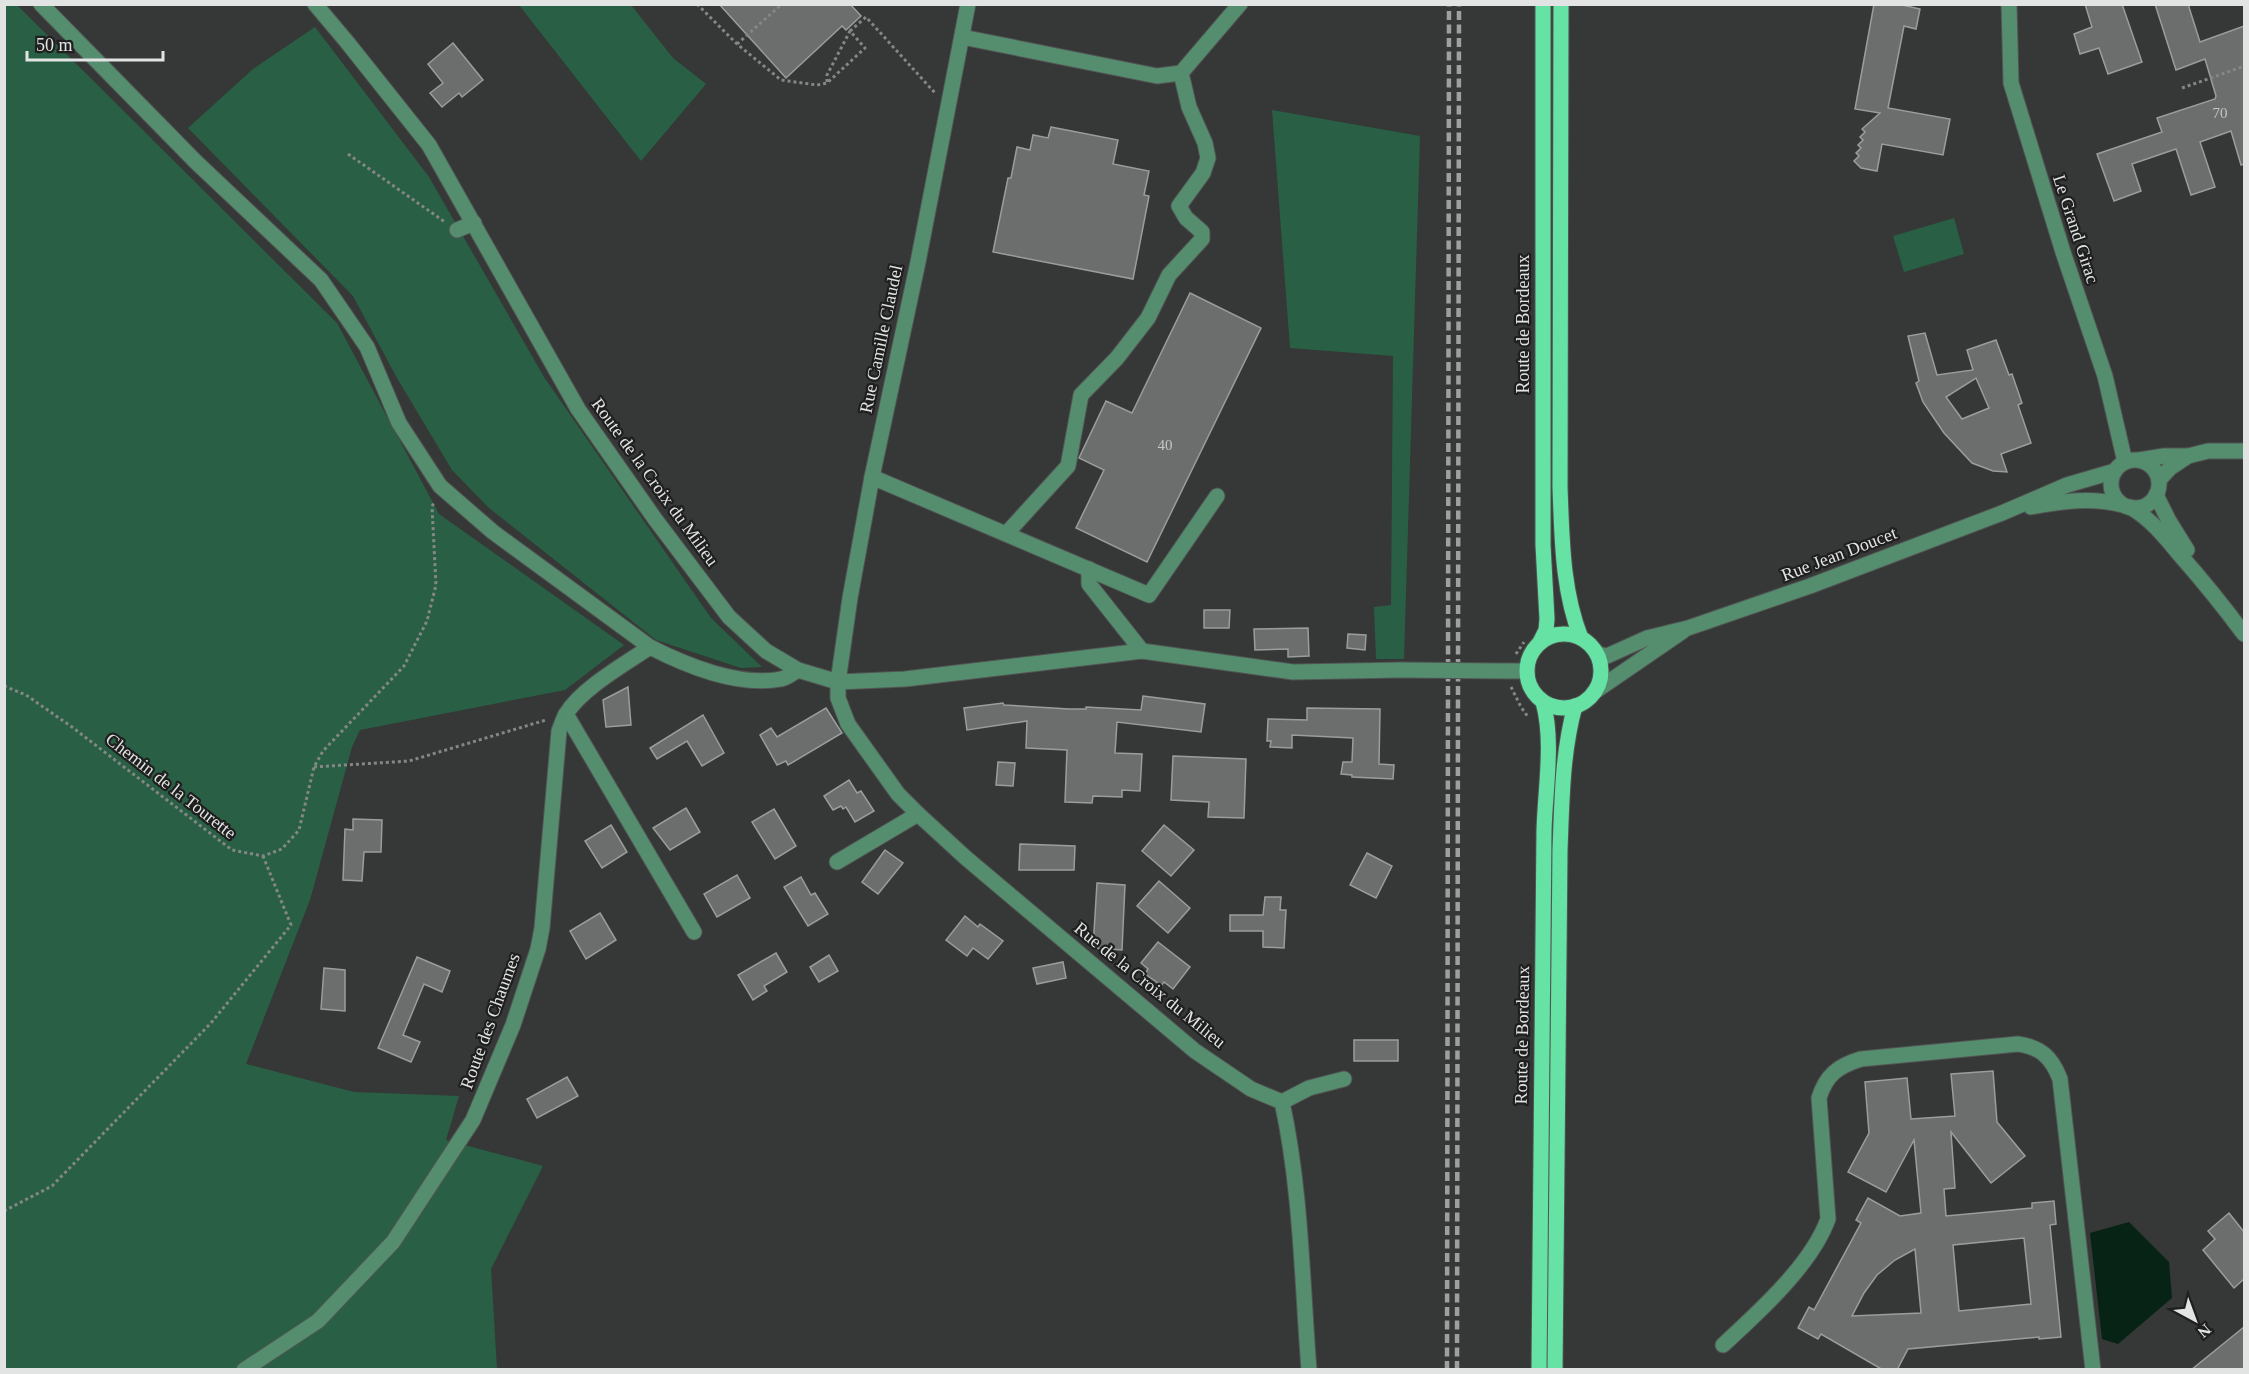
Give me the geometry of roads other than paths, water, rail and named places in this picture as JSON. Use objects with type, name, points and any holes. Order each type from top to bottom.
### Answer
[{"type":"main road","name":"Route de Bordeaux","points":[[1540,642],[1546,630],[1547,619],[1543,545],[1543,4]]},
{"type":"main road","name":"Route de Bordeaux","points":[[1561,4],[1560,487],[1562,549],[1569,598],[1581,638]]},
{"type":"main road","points":[[1571,634],[1581,638],[1598,654],[1601,674],[1594,692],[1575,706],[1564,708],[1543,702],[1534,693],[1529,683],[1528,661],[1540,642],[1550,636],[1571,634]]},
{"type":"main road","name":"Route de Bordeaux","points":[[1539,1370],[1544,831],[1548,744],[1548,718],[1543,702]]},
{"type":"main road","name":"Route de Bordeaux","points":[[1556,1370],[1560,849],[1563,779],[1569,730],[1575,706]]},
{"type":"street","points":[[41,4],[196,162],[321,280],[367,346],[399,423],[440,486],[493,532],[650,647],[673,659],[745,681],[784,679],[798,670]]},
{"type":"street","name":"Route de la Croix du Milieu","points":[[315,4],[429,145],[578,409],[655,519],[729,617],[766,651],[798,670],[838,682],[905,679],[1142,651]]},
{"type":"street","name":"Rue Camille Claudel","points":[[838,682],[850,598],[872,477],[968,4]]},
{"type":"street","points":[[962,37],[1157,76],[1181,73],[1240,4]]},
{"type":"street","name":"Le Grand Girac","points":[[2009,4],[2011,83],[2063,252],[2105,376],[2126,465]]},
{"type":"street","points":[[1006,534],[1068,466],[1081,395],[1118,358],[1148,318],[1168,275],[1202,239],[1202,232],[1186,218],[1179,206],[1203,173],[1208,158],[1205,143],[1189,107],[1181,73]]},
{"type":"street","points":[[457,230],[474,223]]},
{"type":"street","name":"Rue Jean Doucet","points":[[1598,654],[1607,656],[1647,638],[1688,628],[1810,586],[2002,513],[2067,485],[2126,465],[2164,456],[2244,451]]},
{"type":"street","name":"Rue Jean Doucet","points":[[2158,487],[2170,468],[2188,456]]},
{"type":"street","points":[[2212,591],[2169,521],[2152,467],[2126,465],[2111,486],[2117,500],[2143,515],[2156,526],[2212,591],[2244,634]]},
{"type":"street","points":[[872,477],[1149,595],[1217,496]]},
{"type":"street","points":[[2127,506],[2145,506],[2158,487]]},
{"type":"street","name":"Rue Jean Doucet","points":[[2002,513],[2059,501],[2085,499],[2106,500],[2127,506]]},
{"type":"street","points":[[1089,569],[1089,584],[1142,651],[1293,672],[1527,671]]},
{"type":"street","name":"Rue Jean Doucet","points":[[1594,692],[1688,628]]},
{"type":"street","name":"Route des Chaumes","points":[[244,1370],[318,1321],[393,1242],[473,1120],[513,1025],[538,949],[542,928],[559,731],[566,714],[579,699],[611,672],[650,647]]},
{"type":"street","name":"Rue de la Croix du Milieu","points":[[838,682],[838,698],[848,724],[897,794],[918,814],[1195,1051],[1251,1089],[1282,1102]]},
{"type":"street","points":[[566,714],[694,932]]},
{"type":"street","points":[[837,862],[918,814]]},
{"type":"street","points":[[1723,1345],[1761,1310],[1804,1260],[1823,1233],[1828,1219],[1819,1098],[1823,1084],[1832,1073],[1844,1064],[1861,1059],[2018,1044],[2031,1046],[2046,1054],[2060,1079],[2089,1317],[2093,1370]]},
{"type":"street","points":[[1309,1370],[1294,1179],[1282,1102],[1310,1088],[1344,1079]]},
{"type":"railway","points":[[1447,1370],[1449,4]]},
{"type":"railway","points":[[1457,1370],[1459,4]]}]
